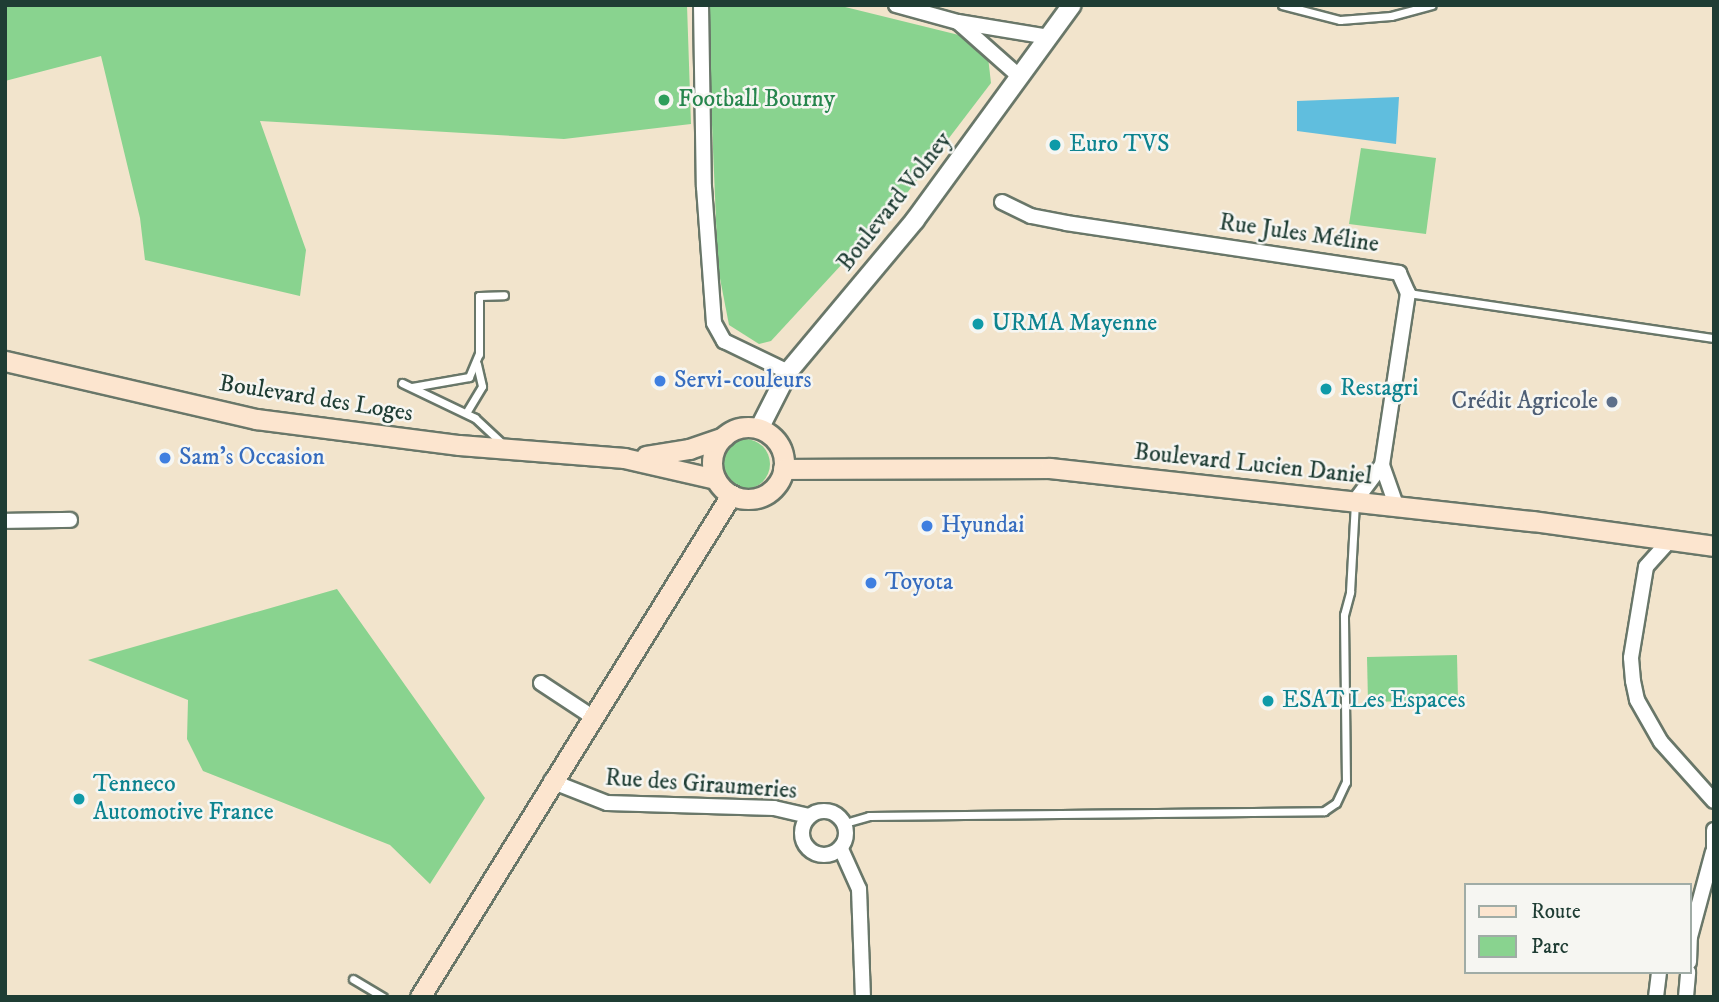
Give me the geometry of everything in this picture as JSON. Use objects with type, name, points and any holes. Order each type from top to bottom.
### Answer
[{"type":"main road","name":"Boulevard des Loges","points":[[5,361],[256,419],[509,450],[624,458],[716,479]]},
{"type":"main road","points":[[746,427],[758,429],[775,440],[783,469],[773,488],[764,495],[742,498],[731,495],[716,479],[712,461],[724,437],[746,427]]},
{"type":"main road","name":"Boulevard des Loges","points":[[624,458],[689,449],[724,437]]},
{"type":"main road","name":"Boulevard Lucien Daniel","points":[[783,469],[1049,468],[1396,505],[1714,546]]},
{"type":"main road","points":[[420,997],[591,716],[731,495]]},
{"type":"street","points":[[701,5],[704,187],[714,323],[724,341],[788,372]]},
{"type":"street","points":[[896,5],[957,22],[1049,37]]},
{"type":"street","name":"Boulevard Volney","points":[[758,429],[788,372],[893,247],[1072,5]]},
{"type":"street","points":[[957,22],[1020,77]]},
{"type":"street","name":"Rue Jules Méline","points":[[1002,202],[1031,216],[1066,223],[1395,270],[1405,281],[1408,293]]},
{"type":"street","points":[[1396,505],[1382,465],[1408,293]]},
{"type":"street","points":[[1355,501],[1382,465]]},
{"type":"street","points":[[5,521],[70,520]]},
{"type":"street","points":[[1670,540],[1646,567],[1631,658],[1633,681],[1647,722],[1714,801]]},
{"type":"street","points":[[541,683],[591,716]]},
{"type":"street","name":"Rue des Giraumeries","points":[[551,781],[607,803],[774,808],[808,816],[828,811],[845,822]]},
{"type":"street","name":"Rue des Giraumeries","points":[[808,816],[802,829],[803,843],[814,853],[828,856],[841,849]]},
{"type":"street","points":[[845,822],[847,837],[841,849],[859,889],[863,997]]},
{"type":"street","points":[[1691,943],[1693,916],[1714,852],[1714,830]]},
{"type":"street","points":[[1691,955],[1714,899]]},
{"type":"street","points":[[1656,997],[1658,974]]},
{"type":"street","points":[[1686,997],[1688,974]]},
{"type":"lane","points":[[1282,5],[1340,20],[1391,16],[1432,5]]},
{"type":"lane","points":[[1408,293],[1714,338]]},
{"type":"lane","points":[[466,413],[482,386],[476,363],[479,296],[504,295]]},
{"type":"lane","points":[[412,387],[469,377],[476,363]]},
{"type":"lane","points":[[402,383],[466,413],[509,450]]},
{"type":"lane","points":[[845,822],[869,816],[1324,811],[1336,803],[1346,782],[1344,615],[1350,592],[1355,501]]},
{"type":"lane","points":[[353,979],[383,997]]},
{"type":"green space","points":[[5,5],[687,5],[691,124],[564,139],[260,121],[306,250],[300,296],[145,260],[140,218],[101,56],[5,81]]},
{"type":"green space","points":[[707,5],[837,5],[967,37],[988,57],[991,83],[904,197],[771,341],[759,344],[729,325],[718,268]]},
{"type":"green space","points":[[1361,148],[1436,158],[1426,234],[1349,224]]},
{"type":"green space","points":[[745,439],[762,447],[770,464],[762,481],[745,489],[728,481],[720,464],[728,447]]},
{"type":"green space","points":[[337,589],[485,798],[430,884],[390,845],[203,771],[187,739],[188,700],[88,660]]},
{"type":"green space","points":[[1457,655],[1458,700],[1368,702],[1367,657]]},
{"type":"water","points":[[1399,97],[1396,144],[1297,131],[1297,101]]},
{"type":"place","name":"Football Bourny","points":[[664,100]]},
{"type":"place","name":"Euro TVS","points":[[1055,145]]},
{"type":"place","name":"URMA Mayenne","points":[[978,324]]},
{"type":"place","name":"Servi-couleurs","points":[[660,381]]},
{"type":"place","name":"Restagri","points":[[1326,389]]},
{"type":"place","name":"Crédit Agricole","points":[[1612,402]]},
{"type":"place","name":"Sam's Occasion","points":[[165,458]]},
{"type":"place","name":"Hyundai","points":[[927,526]]},
{"type":"place","name":"Toyota","points":[[871,583]]},
{"type":"place","name":"ESAT Les Espaces","points":[[1268,701]]},
{"type":"place","name":"Tenneco Automotive France","points":[[79,799]]}]
